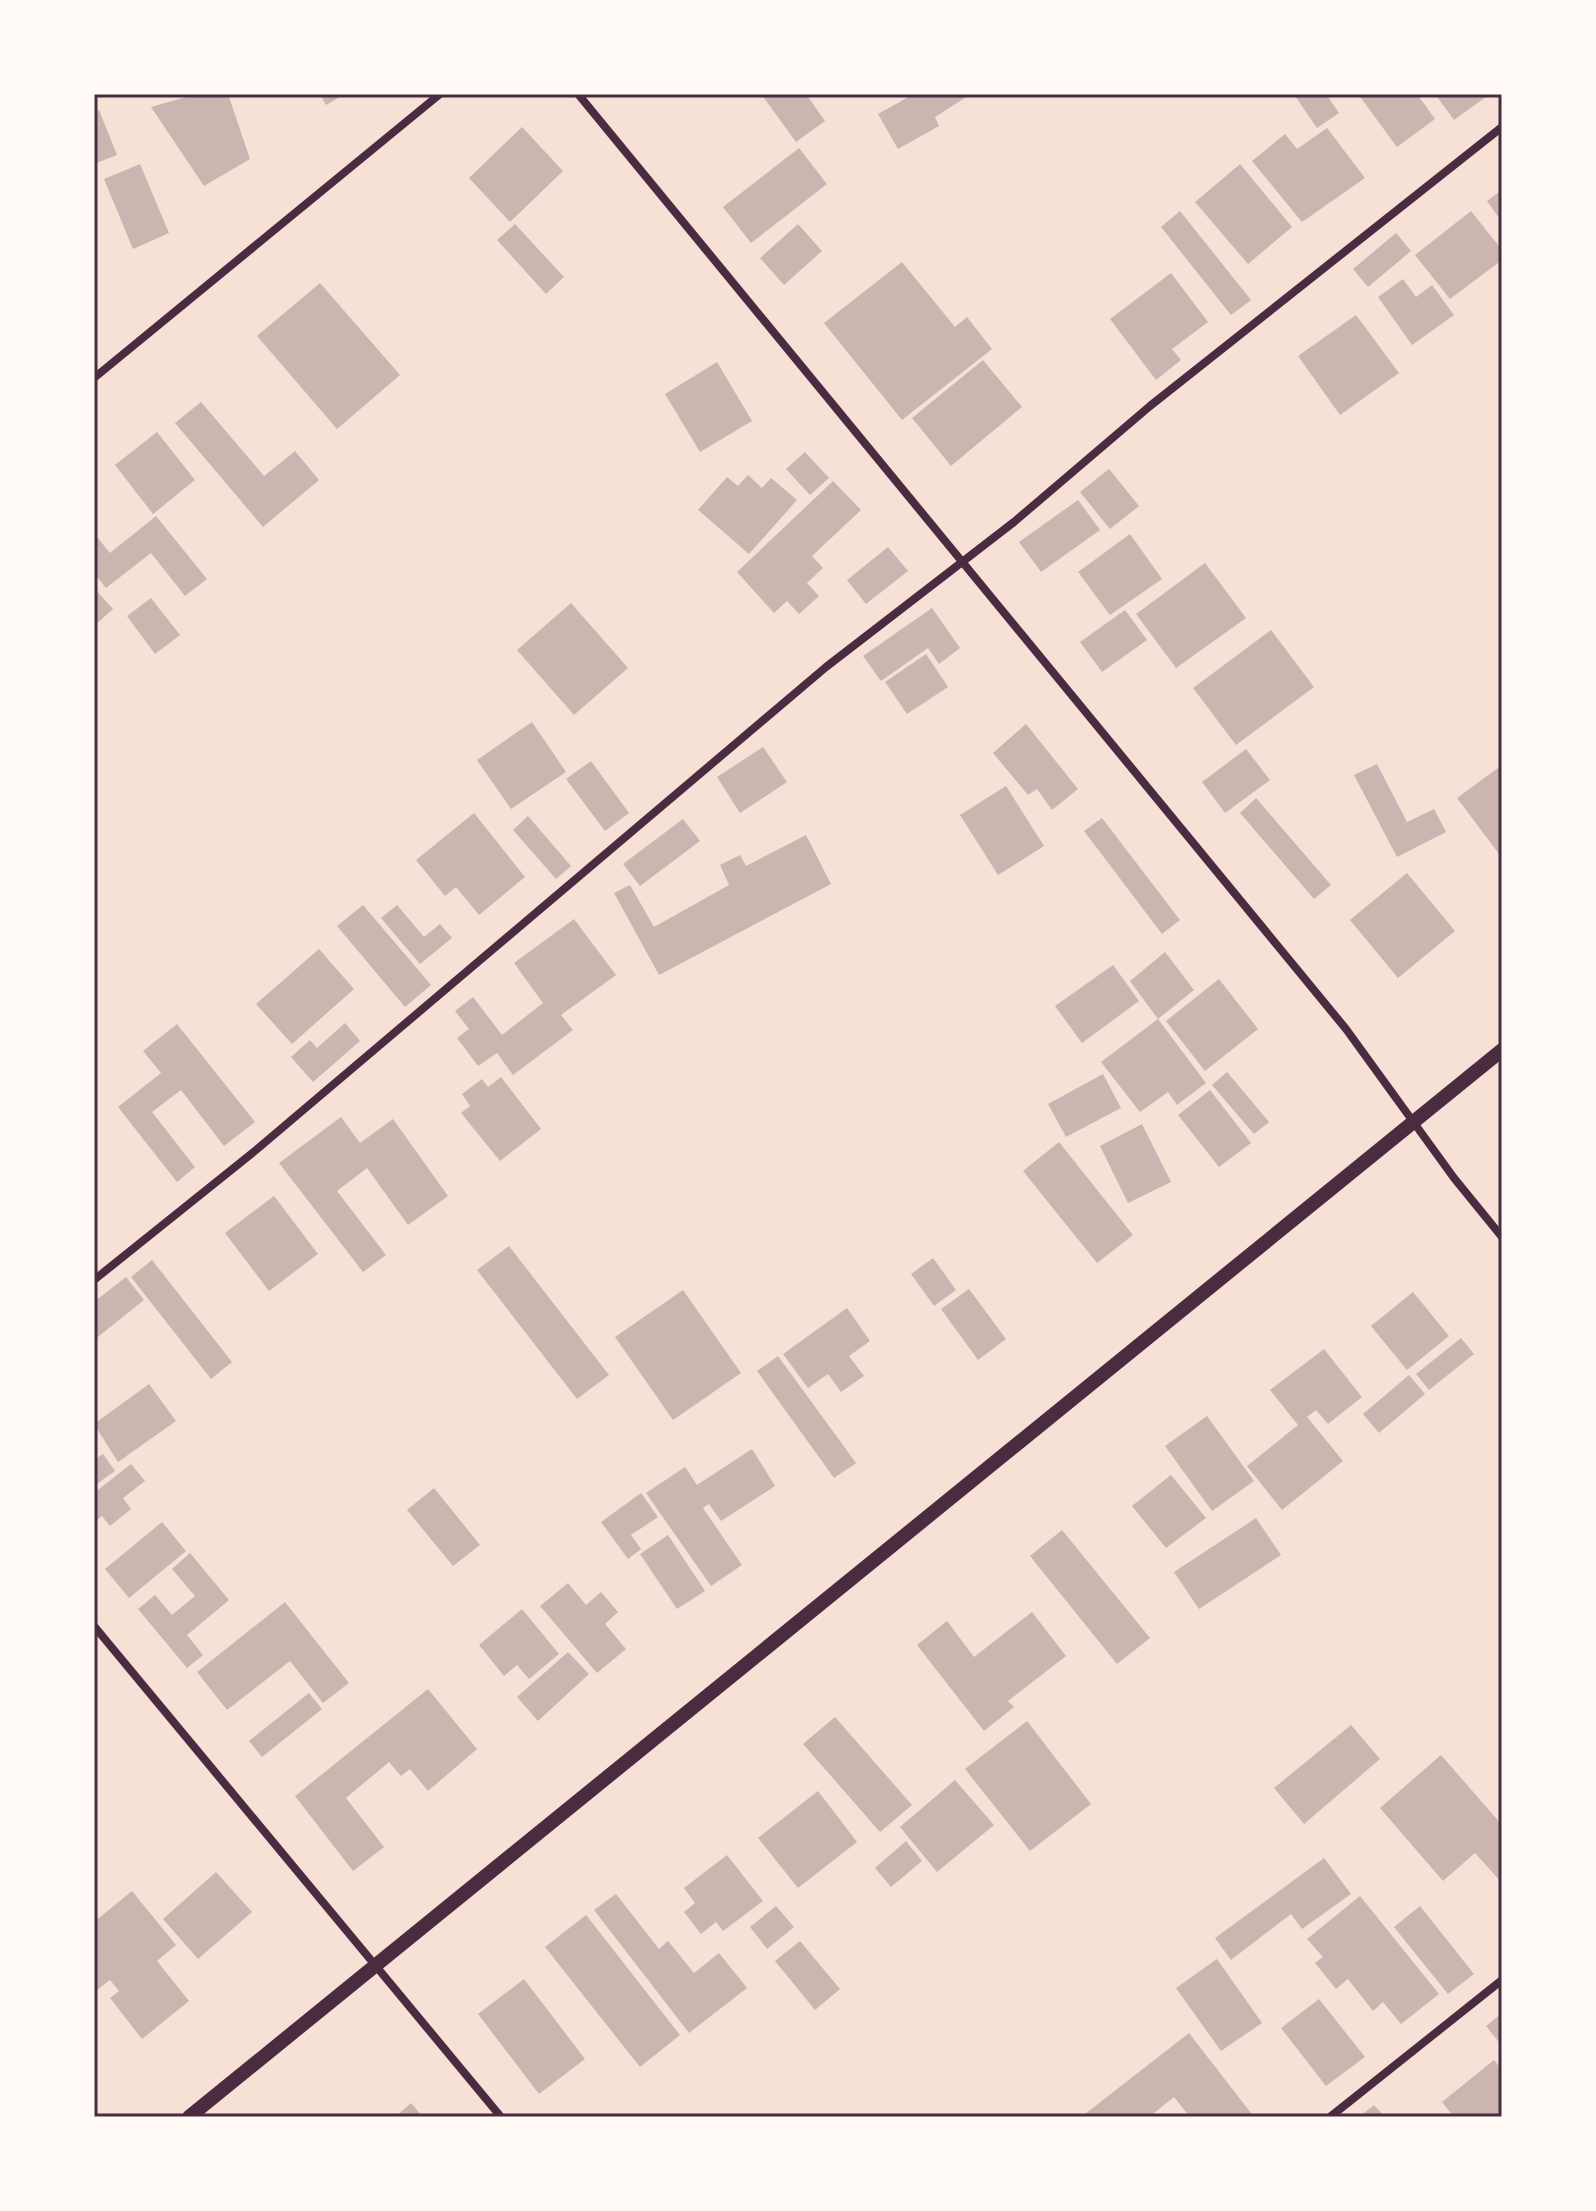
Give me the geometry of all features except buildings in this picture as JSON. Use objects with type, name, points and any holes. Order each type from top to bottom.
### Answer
[{"type":"street","points":[[94,378],[440,94]]},
{"type":"street","points":[[578,94],[1346,1029],[1502,1237]]},
{"type":"street","points":[[94,1280],[256,1150],[826,667],[1502,127]]},
{"type":"street","points":[[189,2117],[1502,1050]]},
{"type":"street","points":[[94,1626],[501,2117]]},
{"type":"street","points":[[1330,2117],[1502,1980]]}]
